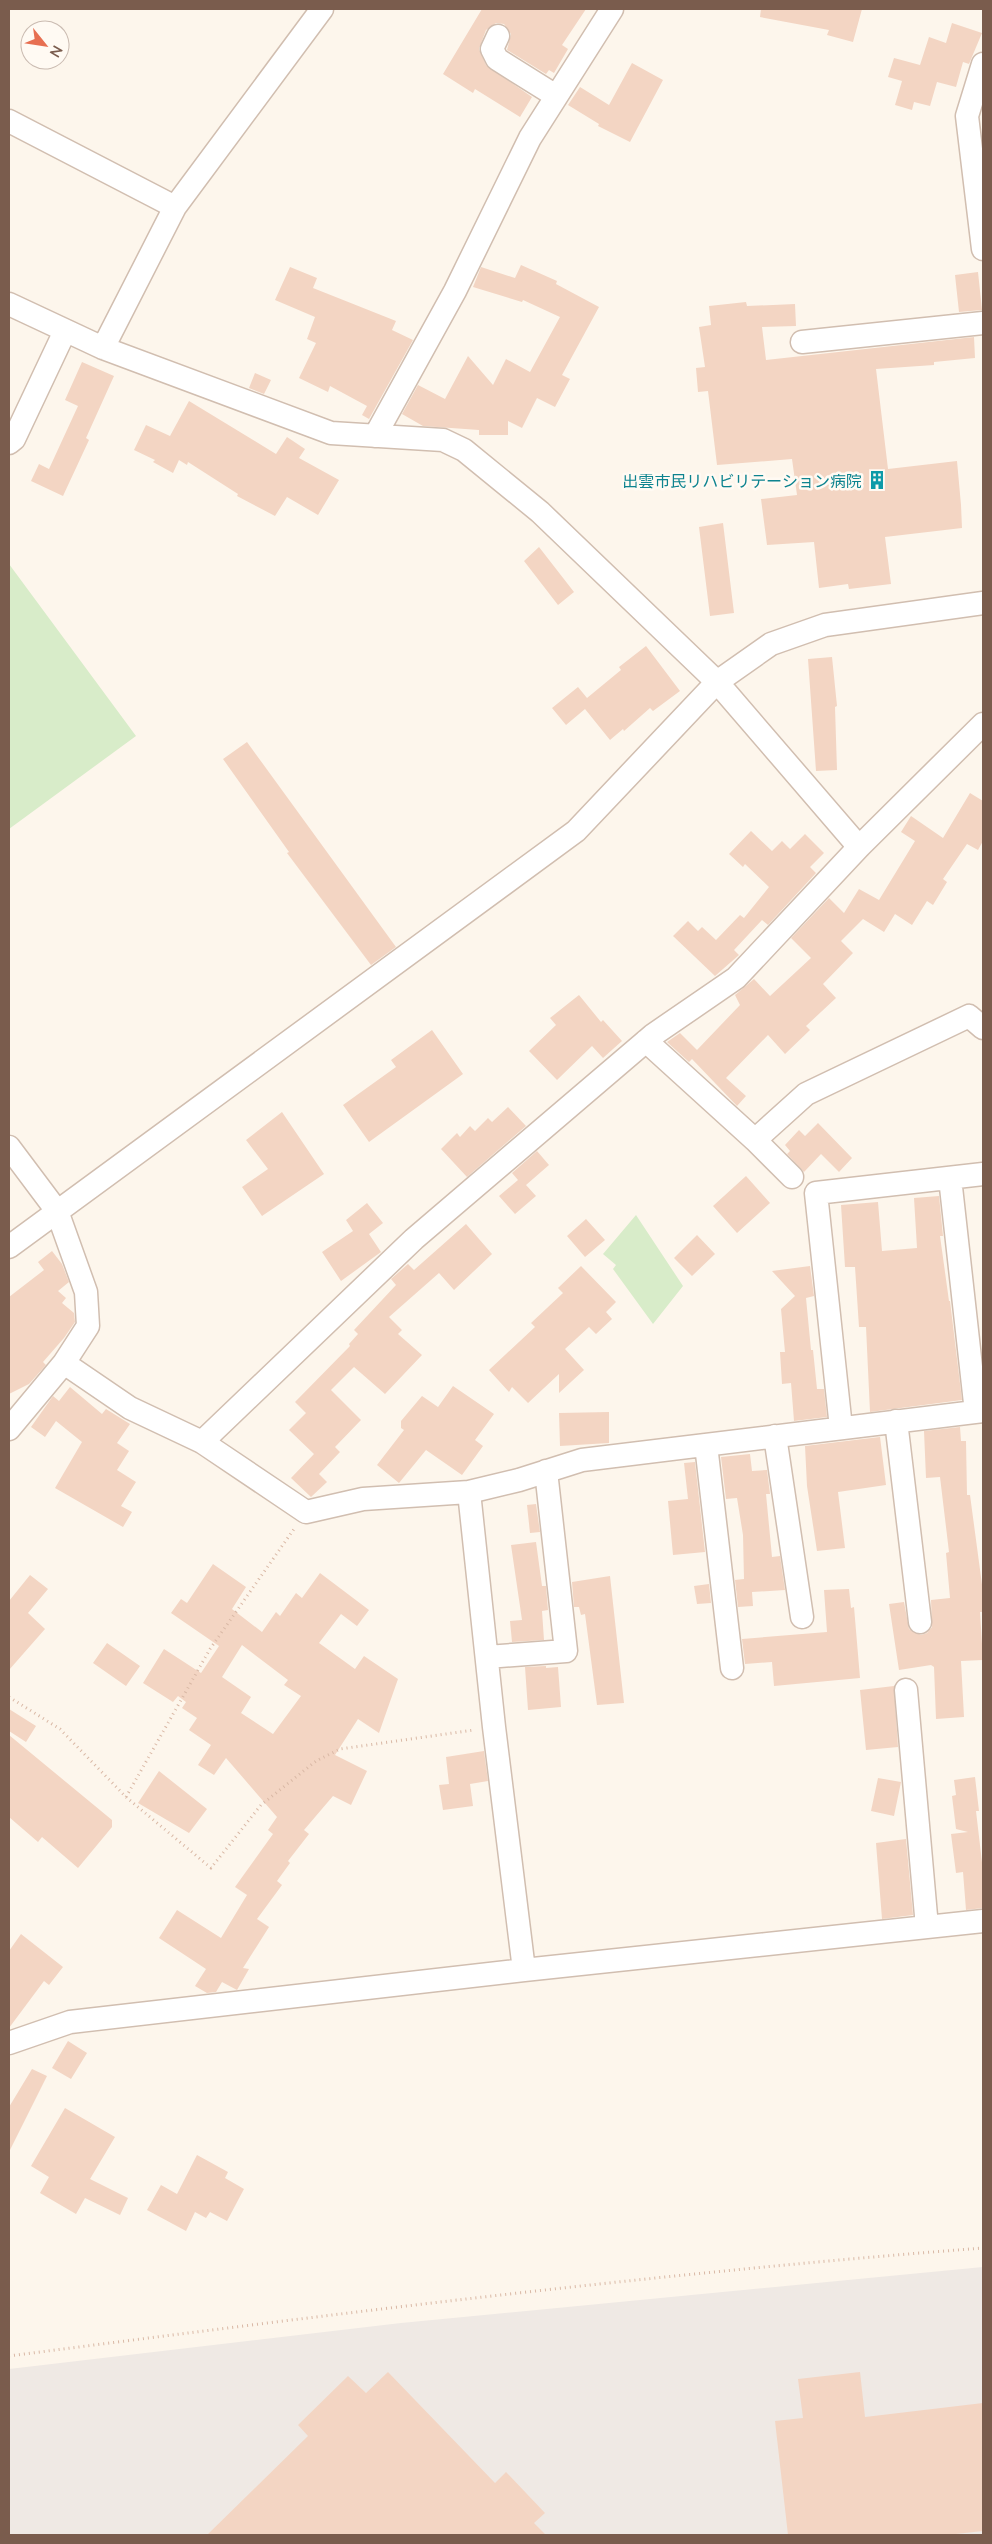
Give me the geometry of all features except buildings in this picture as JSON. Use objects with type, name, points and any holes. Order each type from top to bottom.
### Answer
[{"type":"street","points":[[103,348],[175,206],[322,9]]},
{"type":"street","points":[[375,436],[455,291],[530,138],[612,9]]},
{"type":"street","points":[[498,36],[492,49],[497,59],[556,96]]},
{"type":"street","points":[[983,64],[967,116],[983,249]]},
{"type":"street","points":[[9,121],[175,206]]},
{"type":"street","points":[[9,304],[103,348],[331,433],[443,440],[464,450],[540,512],[717,682],[859,847]]},
{"type":"street","points":[[802,342],[983,323]]},
{"type":"street","points":[[9,443],[14,439],[65,331]]},
{"type":"street","points":[[9,1247],[576,831],[717,682],[771,644],[825,625],[983,603]]},
{"type":"street","points":[[202,1442],[414,1239],[646,1041],[736,978],[859,847],[983,724]]},
{"type":"street","points":[[755,1140],[806,1094],[969,1016],[983,1028]]},
{"type":"street","points":[[646,1041],[755,1140],[792,1177]]},
{"type":"street","points":[[9,1147],[57,1211],[86,1292],[88,1326],[64,1363],[9,1429]]},
{"type":"street","points":[[841,1428],[816,1194],[983,1174]]},
{"type":"street","points":[[64,1363],[130,1408],[202,1442],[306,1512],[363,1499],[469,1492],[582,1460],[979,1411],[950,1178]]},
{"type":"street","points":[[896,1421],[920,1622]]},
{"type":"street","points":[[775,1436],[802,1617]]},
{"type":"street","points":[[706,1445],[732,1668]]},
{"type":"street","points":[[486,1657],[566,1651],[546,1471]]},
{"type":"street","points":[[469,1492],[494,1727],[524,1970]]},
{"type":"street","points":[[906,1690],[927,1927]]},
{"type":"street","points":[[9,2043],[70,2022],[524,1970],[983,1921]]},
{"type":"path","points":[[126,1797],[210,1649],[306,1512]]},
{"type":"path","points":[[9,1697],[60,1728],[126,1797],[210,1868],[261,1806],[316,1762],[340,1749],[494,1727]]},
{"type":"path","points":[[9,2356],[366,2310],[852,2258],[983,2248]]},
{"type":"shaded area","points":[[983,2267],[983,2535],[9,2535],[9,2369],[401,2323]]},
{"type":"green space","points":[[9,564],[136,736],[9,829]]},
{"type":"green space","points":[[636,1215],[683,1286],[653,1324],[613,1269],[616,1265],[603,1254]]},
{"type":"place","name":"出雲市民リハビリテーション病院","points":[[877,480]]}]
